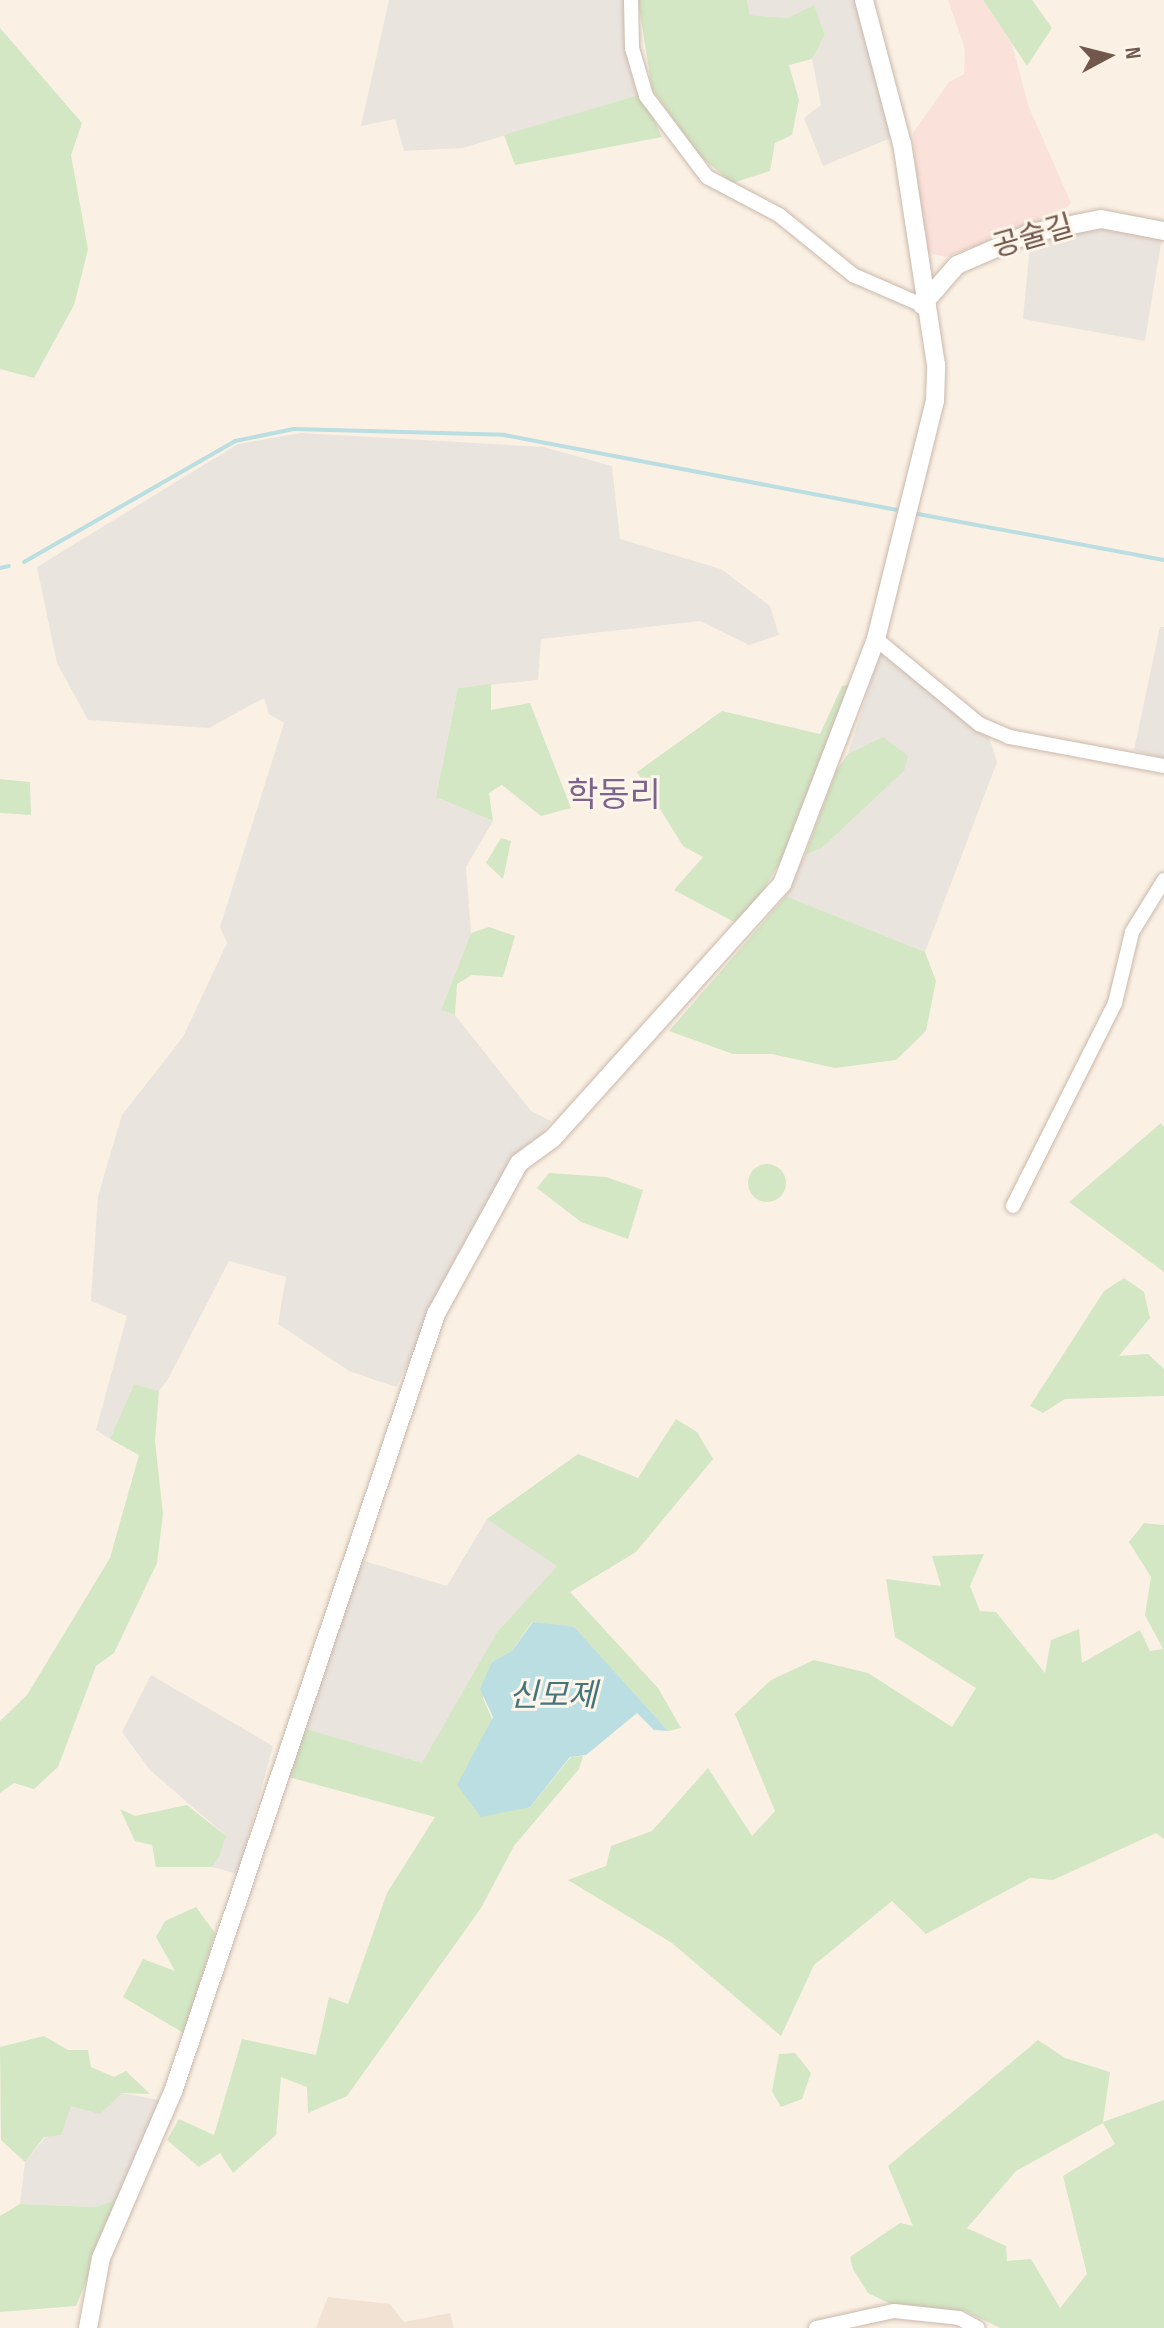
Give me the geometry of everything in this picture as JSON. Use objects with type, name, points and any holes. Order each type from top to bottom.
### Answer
[{"type":"street","points":[[631,0],[632,48],[646,96],[707,177],[779,215],[853,275],[922,305]]},
{"type":"street","points":[[88,2328],[101,2258],[174,2089],[436,1314],[519,1163],[564,1126],[782,884],[876,639],[935,401],[936,365],[922,305],[902,144],[864,0]]},
{"type":"street","name":"공술길","points":[[922,305],[957,265],[1031,233],[1101,219],[1164,231]]},
{"type":"street","points":[[876,639],[979,724],[1009,737],[1164,766]]},
{"type":"street","points":[[1013,1206],[1115,1003],[1132,932],[1164,880]]},
{"type":"street","points":[[816,2328],[894,2311],[959,2318],[978,2328]]},
{"type":"shaded area","points":[[389,0],[628,0],[642,94],[463,148],[404,151],[395,119],[361,126]]},
{"type":"shaded area","points":[[747,0],[855,0],[891,138],[823,166],[804,118],[821,105],[812,59],[825,35],[814,6],[788,18],[750,15]]},
{"type":"shaded area","points":[[948,0],[983,0],[1012,44],[1028,105],[1071,203],[1057,217],[946,257],[924,252],[913,133],[949,82],[964,74],[965,49]]},
{"type":"shaded area","points":[[1102,225],[1162,238],[1145,341],[1023,319],[1030,244]]},
{"type":"shaded area","points":[[301,433],[543,447],[612,466],[620,539],[721,569],[770,606],[779,635],[749,645],[700,621],[541,639],[538,680],[458,688],[436,797],[493,821],[466,867],[471,933],[441,1010],[455,1015],[531,1111],[551,1121],[491,1202],[396,1387],[349,1371],[278,1324],[286,1277],[229,1261],[167,1381],[159,1391],[134,1384],[110,1439],[96,1430],[127,1316],[91,1301],[98,1196],[122,1115],[183,1037],[227,943],[220,927],[284,723],[269,714],[264,698],[209,728],[88,720],[57,663],[37,567],[238,444]]},
{"type":"shaded area","points":[[1160,627],[1164,627],[1164,758],[1134,750]]},
{"type":"shaded area","points":[[880,653],[989,737],[997,762],[925,952],[786,896],[805,855],[822,848],[904,771],[883,738],[848,754]]},
{"type":"shaded area","points":[[487,1519],[558,1565],[497,1632],[422,1764],[303,1728],[361,1560],[447,1586]]},
{"type":"shaded area","points":[[151,1675],[273,1746],[238,1874],[212,1867],[225,1835],[150,1770],[122,1732]]},
{"type":"shaded area","points":[[122,2093],[159,2100],[121,2198],[95,2207],[20,2204],[25,2162],[71,2106]]},
{"type":"shaded area","points":[[328,2297],[390,2304],[404,2322],[450,2313],[454,2328],[316,2328]]},
{"type":"green space","points":[[638,0],[747,0],[750,15],[788,18],[814,5],[825,35],[812,59],[789,65],[799,100],[792,135],[775,143],[770,171],[732,183],[700,156],[652,89]]},
{"type":"green space","points":[[983,0],[1032,0],[1052,28],[1027,66]]},
{"type":"green space","points":[[0,28],[82,123],[71,155],[88,249],[74,305],[34,378],[0,369]]},
{"type":"green space","points":[[642,94],[662,137],[515,165],[504,135]]},
{"type":"green space","points":[[491,684],[491,710],[530,703],[571,808],[541,816],[502,785],[489,793],[493,821],[436,797],[458,688]]},
{"type":"green space","points":[[850,684],[784,855],[753,907],[736,923],[674,890],[703,857],[683,846],[637,772],[722,711],[820,734],[842,686]]},
{"type":"green space","points":[[883,737],[908,756],[904,771],[822,848],[805,855],[836,771],[848,754]]},
{"type":"green space","points":[[0,779],[30,782],[31,815],[0,813]]},
{"type":"green space","points":[[501,838],[511,841],[503,879],[486,863]]},
{"type":"green space","points":[[786,896],[925,952],[936,981],[926,1031],[896,1060],[835,1068],[772,1054],[733,1054],[669,1031]]},
{"type":"green space","points":[[489,927],[515,936],[503,977],[472,975],[457,984],[455,1015],[441,1010],[471,933]]},
{"type":"green space","points":[[1161,1123],[1164,1127],[1164,1272],[1069,1202]]},
{"type":"green space","points":[[767,1164],[781,1169],[786,1183],[781,1197],[767,1202],[753,1197],[748,1183],[753,1169]]},
{"type":"green space","points":[[549,1173],[606,1177],[643,1190],[628,1239],[581,1222],[537,1188]]},
{"type":"green space","points":[[1124,1278],[1144,1292],[1150,1318],[1119,1356],[1148,1354],[1164,1369],[1164,1396],[1065,1399],[1043,1413],[1030,1406],[1104,1291]]},
{"type":"green space","points":[[134,1384],[159,1391],[155,1441],[163,1514],[157,1563],[114,1653],[96,1666],[58,1767],[34,1789],[14,1783],[0,1793],[0,1721],[27,1695],[110,1558],[139,1455],[110,1439]]},
{"type":"green space","points":[[676,1419],[697,1432],[713,1459],[636,1552],[570,1592],[658,1688],[681,1728],[668,1731],[574,1628],[532,1622],[512,1651],[492,1662],[483,1698],[530,1807],[571,1757],[583,1756],[579,1769],[514,1846],[481,1908],[347,2096],[308,2113],[307,2087],[281,2077],[276,2135],[233,2173],[220,2153],[199,2167],[167,2140],[179,2119],[214,2135],[242,2039],[316,2055],[329,1997],[348,2004],[387,1893],[435,1817],[285,1776],[303,1728],[422,1763],[497,1632],[557,1566],[487,1519],[578,1454],[638,1478]]},
{"type":"green space","points":[[1144,1523],[1164,1525],[1164,1839],[1156,1833],[1053,1880],[1030,1878],[926,1934],[892,1901],[814,1965],[781,2036],[672,1943],[568,1880],[606,1866],[611,1846],[652,1831],[708,1768],[752,1836],[775,1811],[735,1714],[771,1680],[814,1660],[868,1673],[952,1727],[976,1688],[895,1637],[886,1579],[941,1586],[932,1556],[984,1554],[970,1586],[980,1611],[996,1612],[1045,1673],[1051,1640],[1079,1629],[1082,1663],[1140,1630],[1150,1651],[1163,1649],[1145,1615],[1151,1577],[1129,1542]]},
{"type":"green space","points":[[187,1805],[226,1836],[219,1857],[212,1867],[156,1867],[152,1845],[135,1841],[120,1809],[135,1816]]},
{"type":"green space","points":[[196,1907],[215,1933],[185,2034],[123,1997],[143,1959],[175,1971],[156,1937],[165,1921]]},
{"type":"green space","points":[[44,2036],[68,2050],[88,2050],[91,2067],[114,2077],[126,2071],[150,2094],[122,2093],[100,2114],[71,2106],[61,2135],[44,2137],[25,2162],[1,2140],[0,2047]]},
{"type":"green space","points":[[1038,2040],[1065,2058],[1110,2072],[1103,2122],[1164,2100],[1164,2328],[1000,2328],[965,2311],[893,2305],[868,2293],[853,2269],[850,2257],[900,2223],[913,2226],[888,2166]],"holes":[[[1103,2123],[1115,2144],[1063,2176],[1087,2274],[1060,2308],[1031,2259],[1007,2261],[1006,2246],[967,2228],[1016,2171]]]},
{"type":"green space","points":[[795,2053],[811,2073],[802,2099],[781,2107],[772,2091],[779,2054]]},
{"type":"green space","points":[[121,2198],[76,2306],[0,2312],[0,2216],[20,2204],[95,2207]]},
{"type":"water","name":"신모제","points":[[533,1622],[574,1627],[668,1731],[654,1730],[637,1713],[586,1755],[570,1757],[530,1807],[481,1817],[457,1785],[493,1717],[480,1689],[492,1662],[512,1651]]},
{"type":"waterway","points":[[24,562],[235,441],[294,429],[504,435],[896,510]]},
{"type":"waterway","points":[[918,514],[1164,560]]},
{"type":"waterway","points":[[0,568],[9,566]]},
{"type":"district","name":"학동리","points":[[614,796]]}]
